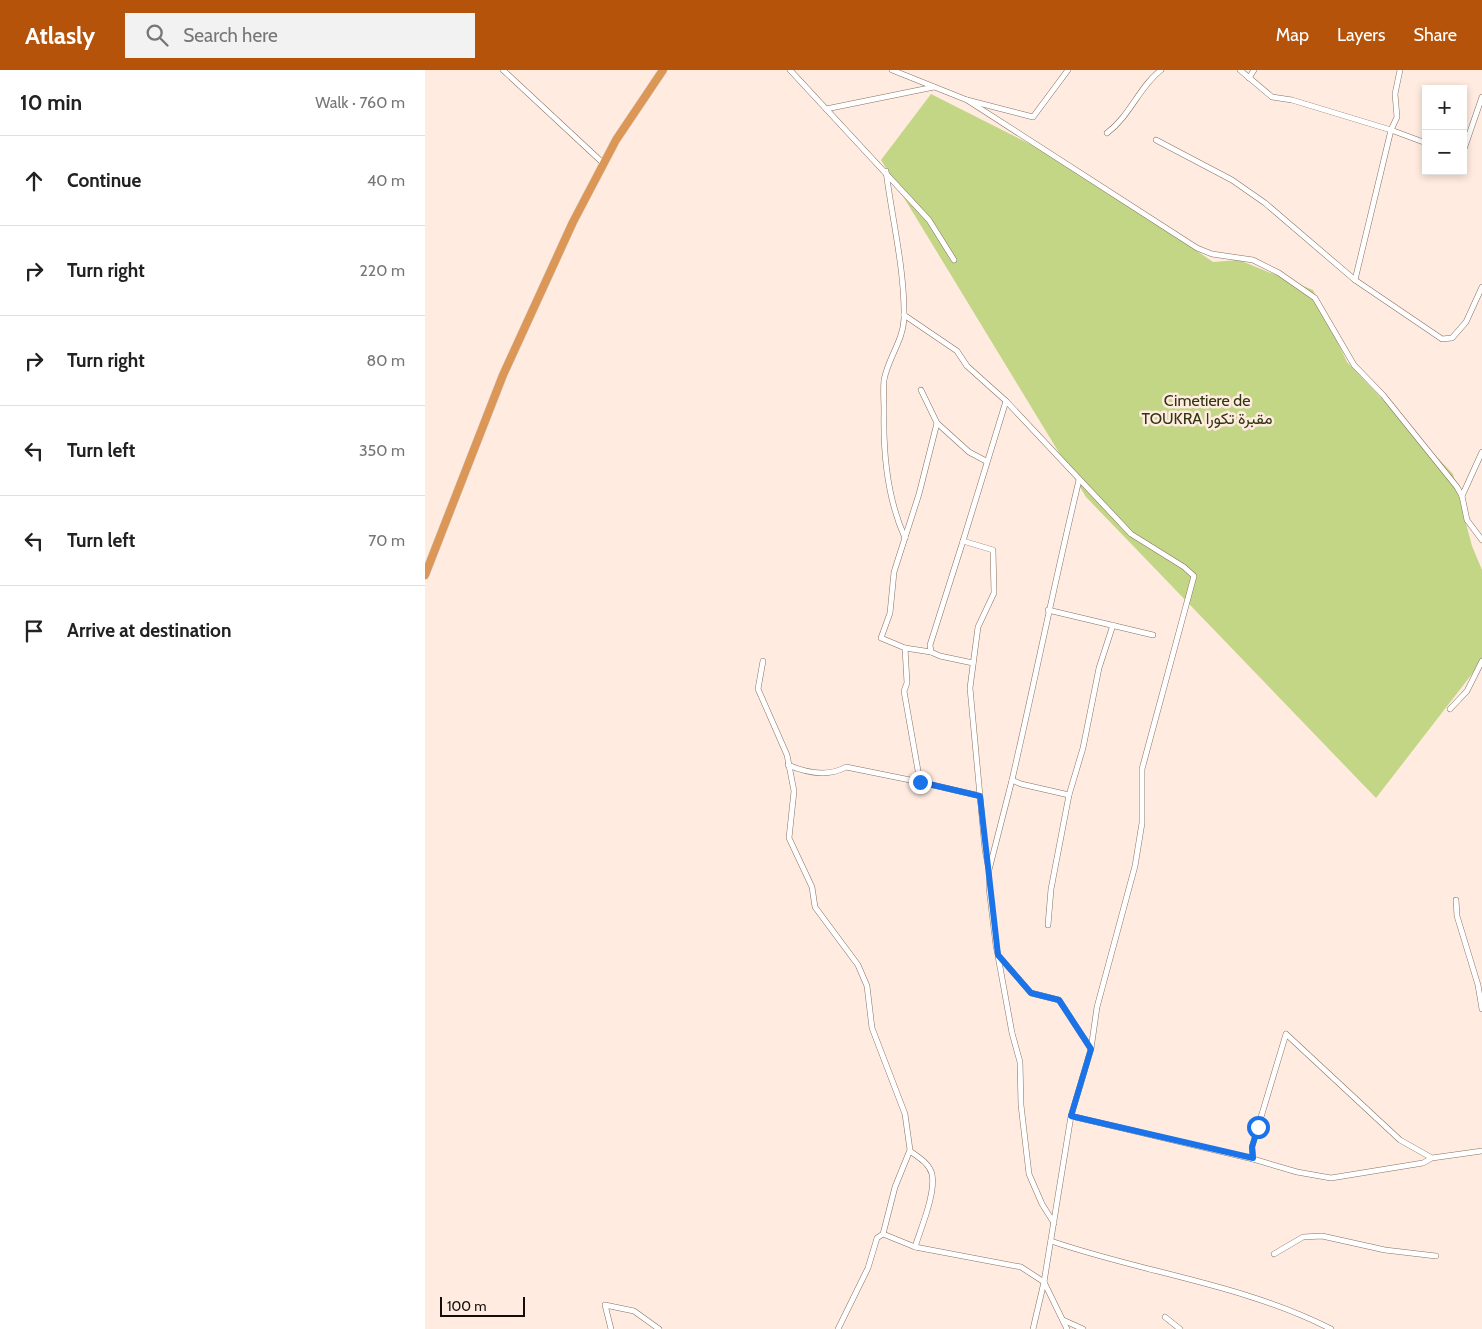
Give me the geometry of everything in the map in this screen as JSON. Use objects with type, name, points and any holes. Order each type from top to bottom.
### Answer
[{"type":"highway","points":[[425,575],[503,375],[573,222],[603,163],[663,70]]},
{"type":"street","points":[[503,70],[603,163]]},
{"type":"street","points":[[790,70],[886,171],[929,220],[954,260]]},
{"type":"street","points":[[892,70],[967,100],[1033,117],[1068,70]]},
{"type":"street","points":[[1107,133],[1127,115],[1155,75],[1161,70]]},
{"type":"street","points":[[1240,70],[1272,97],[1292,100],[1391,130],[1422,142]]},
{"type":"street","points":[[1249,78],[1254,70]]},
{"type":"street","points":[[1355,280],[1391,130],[1397,117],[1395,94],[1400,70]]},
{"type":"street","points":[[826,109],[935,87]]},
{"type":"street","points":[[1467,140],[1482,97]]},
{"type":"street","points":[[967,100],[1197,248],[1211,254],[1253,260],[1303,287],[1315,298],[1324,311],[1354,364],[1383,395],[1451,479],[1462,496],[1467,520],[1482,540]]},
{"type":"street","points":[[1156,140],[1232,180],[1265,203],[1355,280],[1442,339],[1452,338],[1459,331],[1482,287]]},
{"type":"street","points":[[886,171],[891,215],[900,265],[904,315],[903,332],[885,379],[884,430],[887,480],[899,525],[905,538]]},
{"type":"street","points":[[904,315],[957,351],[967,366],[1006,401],[1131,534],[1184,566],[1194,576],[1141,769],[1142,823],[1135,866],[1097,1006],[1091,1049],[1071,1116],[1055,1224],[1033,1329]]},
{"type":"street","points":[[921,390],[937,424],[969,452],[986,461]]},
{"type":"street","points":[[931,652],[930,645],[1006,401]]},
{"type":"street","points":[[937,424],[894,572],[890,613],[881,638],[905,648],[931,652],[940,656],[973,663]]},
{"type":"street","points":[[1462,496],[1482,452]]},
{"type":"street","points":[[989,870],[1012,780],[1035,680],[1048,610],[1079,480]]},
{"type":"street","points":[[963,540],[993,550],[994,593],[978,627],[970,688],[985,850],[989,870],[989,888],[998,955],[1012,1033],[1020,1062],[1021,1105],[1029,1174],[1042,1204],[1055,1224]]},
{"type":"street","points":[[1048,610],[1153,635]]},
{"type":"street","points":[[1048,925],[1051,889],[1069,795],[1083,748],[1099,668],[1113,625]]},
{"type":"street","points":[[905,648],[907,683],[904,691],[920,782]]},
{"type":"street","points":[[1450,709],[1467,691],[1482,661]]},
{"type":"street","points":[[763,662],[758,689],[787,755],[794,791],[789,838],[812,886],[815,907],[858,965],[867,986],[872,1028],[905,1114],[910,1150],[895,1187],[883,1234],[877,1238],[867,1268],[838,1329]]},
{"type":"street","points":[[788,765],[804,771],[820,773],[836,773],[847,767],[980,796]]},
{"type":"street","points":[[1012,780],[1021,784],[1069,795]]},
{"type":"street","points":[[1456,900],[1456,912],[1478,985],[1482,1009]]},
{"type":"street","points":[[998,955],[1031,993],[1059,1000],[1091,1049]]},
{"type":"street","points":[[1253,1158],[1252,1147],[1285,1034],[1401,1140],[1432,1158]]},
{"type":"street","points":[[1071,1116],[1253,1158],[1297,1172],[1331,1178],[1423,1163],[1432,1158],[1482,1151]]},
{"type":"street","points":[[910,1151],[923,1159],[931,1173],[931,1192],[915,1247]]},
{"type":"street","points":[[883,1234],[915,1247],[1021,1267],[1044,1282],[1067,1329]]},
{"type":"street","points":[[1274,1254],[1303,1237],[1322,1236],[1385,1250],[1436,1256]]},
{"type":"street","points":[[1051,1241],[1089,1254],[1220,1287],[1298,1312],[1331,1329]]},
{"type":"street","points":[[611,1329],[605,1305],[634,1312],[659,1329]]},
{"type":"street","points":[[1165,1317],[1180,1329]]},
{"type":"street","points":[[1063,1320],[1083,1329]]},
{"type":"green space","name":"Cimetiere de TOUKRA مقبرة تكورا","points":[[931,94],[1073,166],[1213,262],[1239,260],[1313,290],[1347,362],[1453,474],[1472,546],[1482,570],[1482,661],[1376,798],[1086,497],[881,160]]},
{"type":"route","points":[[920,782],[980,796],[998,955],[1031,993],[1042,998],[1059,1000],[1091,1049],[1071,1116],[1253,1158],[1252,1147],[1258,1127]]}]
